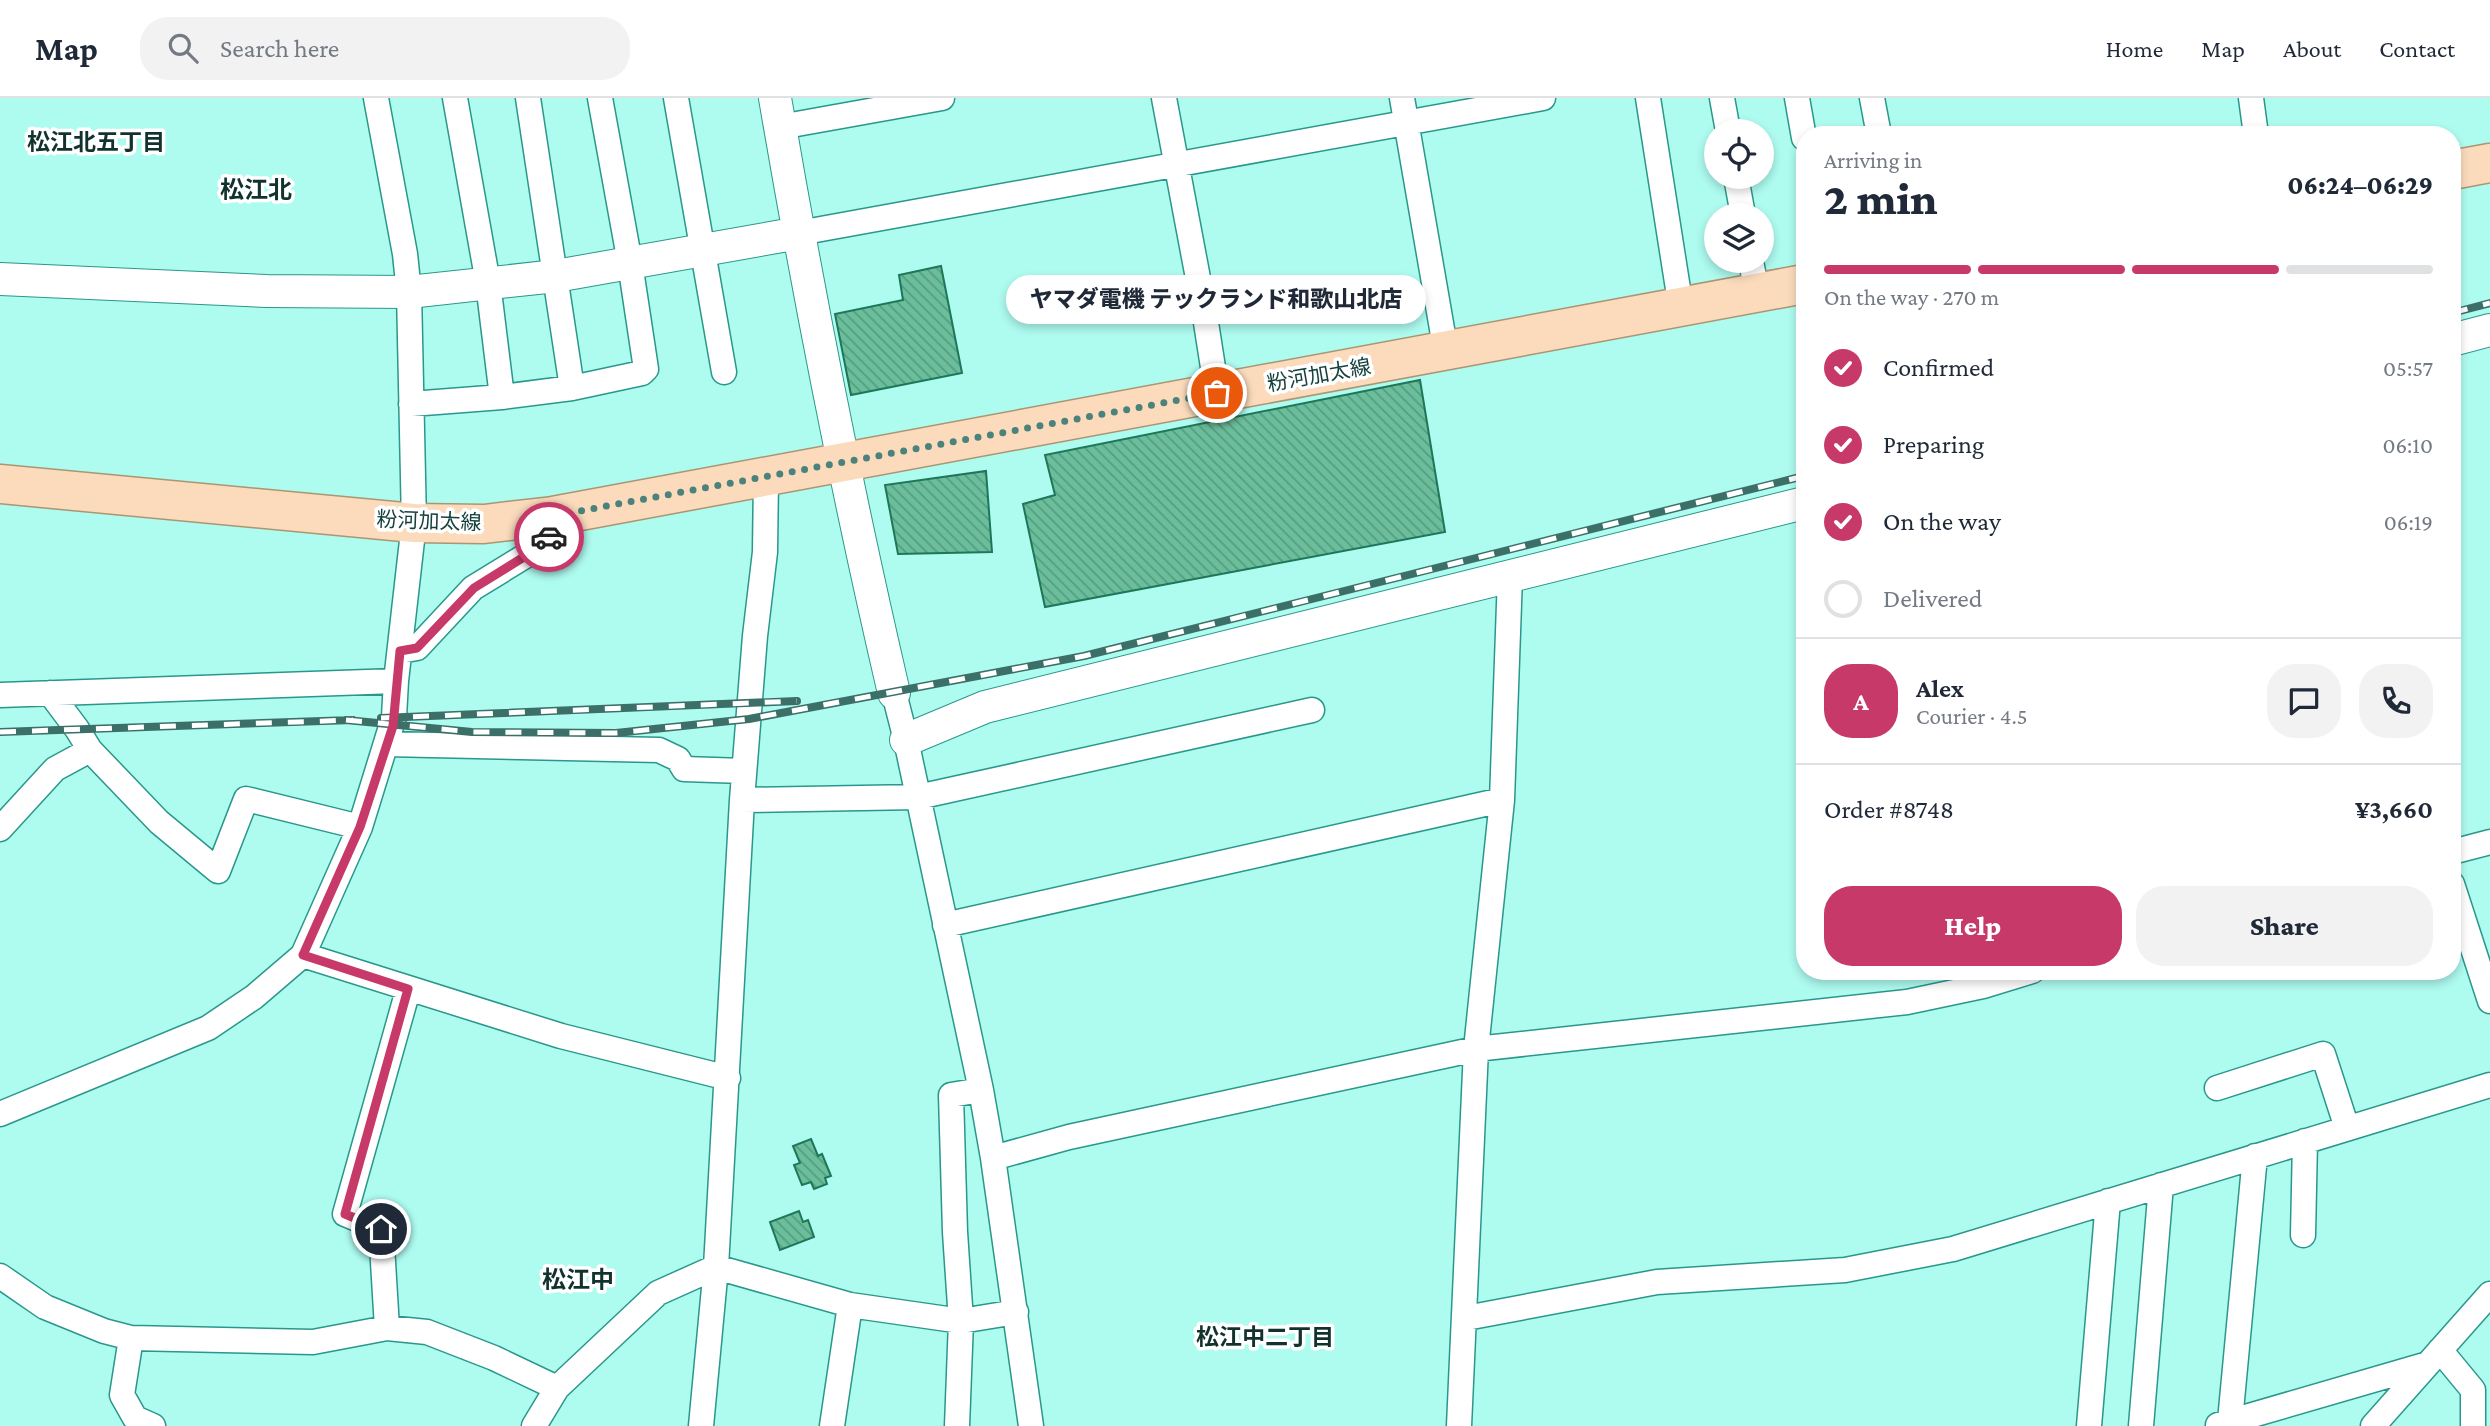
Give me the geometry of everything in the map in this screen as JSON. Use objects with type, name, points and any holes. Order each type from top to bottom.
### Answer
[{"type":"main road","points":[[2461,168],[2490,163]]},
{"type":"main road","name":"粉河加太線","points":[[0,484],[414,523],[484,524],[553,516],[1681,308],[1754,277],[1796,283]]},
{"type":"street","points":[[0,1114],[208,1028],[254,997],[303,955],[360,827],[394,717],[414,523],[409,292],[405,254],[376,98]]},
{"type":"street","points":[[455,98],[488,283],[502,397]]},
{"type":"street","points":[[528,98],[572,388]]},
{"type":"street","points":[[411,404],[572,388],[642,373],[646,369],[600,98]]},
{"type":"street","points":[[676,98],[724,372]]},
{"type":"street","points":[[942,98],[778,112],[844,463],[981,1090],[1031,1426]]},
{"type":"street","points":[[1164,98],[1217,393]]},
{"type":"street","points":[[1402,98],[1446,352]]},
{"type":"street","points":[[0,279],[267,291],[409,292],[556,276],[1543,98]]},
{"type":"street","points":[[1648,98],[1681,308]]},
{"type":"street","points":[[1722,98],[1726,119]]},
{"type":"street","points":[[1797,98],[1802,126]]},
{"type":"street","points":[[1872,98],[1877,126]]},
{"type":"street","points":[[2251,98],[2255,126]]},
{"type":"street","points":[[2461,338],[2490,330]]},
{"type":"street","points":[[701,1426],[716,1267],[744,771],[765,552],[766,477]]},
{"type":"street","points":[[906,740],[985,707],[1796,505]]},
{"type":"street","points":[[400,651],[417,648],[474,588],[548,542],[553,516]]},
{"type":"street","points":[[1459,1426],[1466,1318],[1476,1049],[1502,800],[1510,576]]},
{"type":"street","points":[[0,695],[396,681]]},
{"type":"street","points":[[50,693],[90,750],[159,822],[218,871],[246,799],[360,827]]},
{"type":"street","points":[[742,800],[918,797],[1312,710]]},
{"type":"street","points":[[386,744],[659,750],[678,759],[684,769],[744,771]]},
{"type":"street","points":[[0,829],[55,769],[90,750]]},
{"type":"street","points":[[945,925],[1502,800]]},
{"type":"street","points":[[2461,850],[2490,842]]},
{"type":"street","points":[[2461,912],[2490,1001]]},
{"type":"street","points":[[303,955],[561,1035],[727,1078]]},
{"type":"street","points":[[993,1158],[1069,1136],[1476,1049],[1907,1002],[2003,980]]},
{"type":"street","points":[[387,1328],[381,1229],[345,1214],[408,989]]},
{"type":"street","points":[[2217,1088],[2323,1054],[2347,1128]]},
{"type":"street","points":[[1466,1318],[1657,1282],[1845,1270],[1953,1249],[2490,1085]]},
{"type":"street","points":[[957,1426],[961,1321],[951,1095],[981,1090]]},
{"type":"street","points":[[2303,1235],[2305,1141]]},
{"type":"street","points":[[2255,1156],[2222,1424],[2434,1357]]},
{"type":"street","points":[[2141,1426],[2161,1185]]},
{"type":"street","points":[[2089,1426],[2108,1201]]},
{"type":"street","points":[[534,1426],[557,1388],[658,1293],[716,1267],[850,1305],[961,1321],[1016,1312]]},
{"type":"street","points":[[0,1276],[45,1307],[104,1331],[131,1338],[313,1342],[387,1328],[427,1332],[494,1357],[557,1388]]},
{"type":"street","points":[[2373,1426],[2490,1294]]},
{"type":"street","points":[[832,1426],[850,1305]]},
{"type":"street","points":[[131,1338],[121,1395],[135,1418],[153,1426]]},
{"type":"street","points":[[2434,1357],[2473,1390],[2473,1426]]},
{"type":"building","points":[[941,266],[962,373],[851,395],[835,314],[903,300],[899,275]]},
{"type":"building","points":[[1420,380],[1445,532],[1045,607],[1023,504],[1055,495],[1045,455]]},
{"type":"building","points":[[986,471],[992,552],[898,554],[885,485]]},
{"type":"building","points":[[811,1139],[818,1156],[822,1154],[831,1176],[825,1178],[827,1184],[814,1189],[811,1182],[802,1185],[794,1165],[800,1163],[793,1146]]},
{"type":"building","points":[[799,1211],[803,1222],[808,1220],[814,1237],[780,1250],[770,1222]]},
{"type":"railway","points":[[2461,311],[2490,303]]},
{"type":"railway","points":[[346,720],[472,732],[616,733],[749,719],[1084,656],[1796,478]]},
{"type":"railway","points":[[381,718],[797,701]]},
{"type":"railway","points":[[0,732],[353,720]]},
{"type":"way so far","points":[[549,537],[553,516],[1217,393]]},
{"type":"place","name":"ヤマダ電機 テックランド和歌山北店","points":[[1217,393]]},
{"type":"district","name":"松江北五丁目","points":[[96,142]]},
{"type":"district","name":"松江北","points":[[256,190]]},
{"type":"district","name":"松江中","points":[[578,1280]]},
{"type":"district","name":"松江中二丁目","points":[[1265,1337]]},
{"type":"route","points":[[381,1229],[345,1214],[408,989],[303,955],[360,827],[393,726],[400,651],[417,648],[474,588],[548,542],[549,537]]}]
